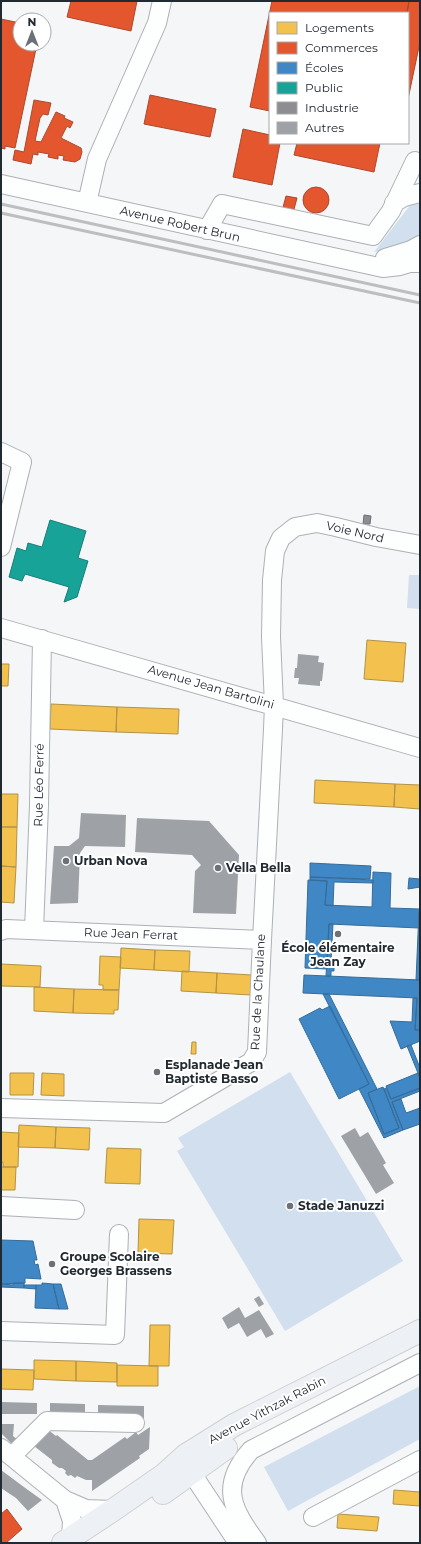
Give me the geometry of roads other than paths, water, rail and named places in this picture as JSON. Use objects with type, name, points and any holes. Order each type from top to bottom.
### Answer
[{"type":"main road","name":"Avenue Yithzak Rabin","points":[[74,1541],[181,1470],[186,1455],[234,1425],[420,1331]]},
{"type":"main road","name":"Avenue Yithzak Rabin","points":[[74,1541],[113,1510],[181,1470],[206,1460],[271,1418],[420,1343]]},
{"type":"street","points":[[87,203],[98,159],[157,23],[162,1]]},
{"type":"street","points":[[207,230],[222,204],[373,236],[391,211],[415,161]]},
{"type":"street","name":"Avenue Robert Brun","points":[[1,184],[383,268],[410,263],[420,263]]},
{"type":"street","points":[[394,203],[404,197],[420,193]]},
{"type":"street","name":"Avenue Robert Brun","points":[[360,263],[398,255],[420,245]]},
{"type":"street","points":[[1,452],[22,462],[7,494],[2,535]]},
{"type":"street","name":"Voie Nord","points":[[290,530],[301,525],[317,523],[376,537],[420,545]]},
{"type":"street","name":"Rue de la Chaulane","points":[[1,1108],[164,1113],[251,1062],[257,1052],[274,705],[270,637],[273,565],[278,543],[290,530]]},
{"type":"street","name":"Avenue Jean Bartolini","points":[[1,628],[420,748]]},
{"type":"street","name":"Rue Léo Ferré","points":[[34,930],[39,805],[42,639]]},
{"type":"street","name":"Rue Jean Ferrat","points":[[1,931],[6,929],[262,940]]},
{"type":"street","points":[[1,1206],[75,1210]]},
{"type":"street","points":[[1,1331],[115,1335],[119,1234]]},
{"type":"street","points":[[257,1543],[233,1505],[233,1477],[240,1462],[251,1450],[420,1363]]},
{"type":"street","points":[[113,1510],[86,1508],[65,1500],[6,1452],[48,1421],[135,1423]]},
{"type":"street","points":[[313,1517],[420,1460]]},
{"type":"street","points":[[181,1470],[238,1543]]},
{"type":"street","points":[[65,1500],[72,1521],[74,1541]]},
{"type":"railway","points":[[1,204],[420,295]]},
{"type":"railway","points":[[1,213],[420,303]]},
{"type":"place","name":"Urban Nova","points":[[66,861]]},
{"type":"place","name":"Vella Bella","points":[[218,868]]},
{"type":"place","name":"École élémentaire Jean Zay","points":[[338,934]]},
{"type":"place","name":"Esplanade Jean Baptiste Basso","points":[[157,1072]]},
{"type":"place","name":"Stade Januzzi","points":[[290,1206]]},
{"type":"place","name":"Groupe Scolaire Georges Brassens","points":[[52,1264]]}]
